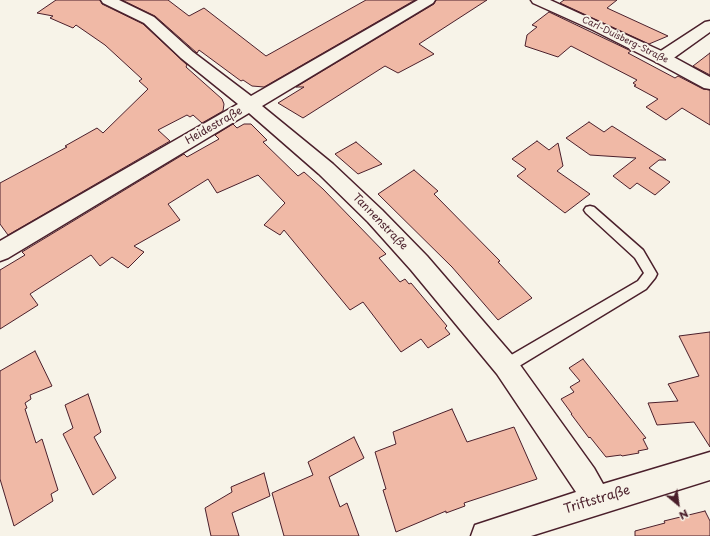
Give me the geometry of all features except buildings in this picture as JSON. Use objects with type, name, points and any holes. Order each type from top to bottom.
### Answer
[{"type":"street","name":"Tannenstraße","points":[[108,0],[149,20],[187,55],[250,105],[326,169],[375,216],[419,263],[506,366],[584,478],[596,500]]},
{"type":"street","name":"Heidestraße","points":[[0,252],[428,0]]},
{"type":"street","name":"Carl-Duisberg-Straße","points":[[538,0],[662,58],[710,84]]},
{"type":"street","points":[[662,58],[710,25]]},
{"type":"street","name":"Triftstraße","points":[[486,536],[596,500],[710,466]]},
{"type":"lane","points":[[506,366],[642,285],[651,274],[639,254],[590,210]]}]
